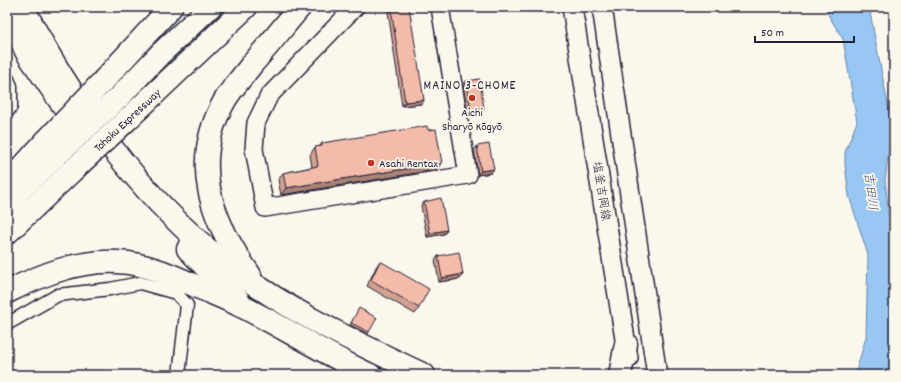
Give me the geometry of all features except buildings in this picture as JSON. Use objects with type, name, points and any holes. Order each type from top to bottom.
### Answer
[{"type":"highway","points":[[22,7],[43,47],[73,95],[132,173],[190,234],[223,262],[307,317],[424,375]]},
{"type":"highway","points":[[7,184],[53,147],[104,80],[171,7]]},
{"type":"highway","name":"Tohoku Expressway","points":[[7,203],[53,147],[117,99],[160,54],[210,7]]},
{"type":"highway","name":"Tohoku Expressway","points":[[7,233],[246,7]]},
{"type":"highway","points":[[258,286],[236,255],[221,228],[211,200],[207,176],[207,149],[214,123],[226,99],[300,7]]},
{"type":"highway","points":[[7,10],[31,59],[61,103],[117,176],[246,308]]},
{"type":"highway","points":[[7,292],[29,281],[59,270],[87,264],[116,262],[146,266],[181,279],[246,308],[341,361],[370,375]]},
{"type":"highway","points":[[620,375],[626,344]]},
{"type":"main road","name":"塩釜吉岡線","points":[[572,7],[631,375]]},
{"type":"main road","points":[[602,7],[657,375]]},
{"type":"street","points":[[355,7],[269,96],[256,123],[254,149],[265,208],[468,175],[440,7]]},
{"type":"street","points":[[7,77],[11,86],[11,107],[7,112]]},
{"type":"street","points":[[7,324],[58,295],[110,289],[140,283],[176,293],[187,305],[179,375]]},
{"type":"water","name":"吉田川","points":[[824,7],[869,7],[892,126],[885,180],[890,223],[894,227],[894,375],[855,375],[866,337],[868,255],[849,196],[845,165],[845,152],[857,122],[843,39]]},
{"type":"place","name":"Aichi Sharyō Kōgyō","points":[[472,98]]},
{"type":"place","name":"Asahi Rentax","points":[[371,163]]},
{"type":"district","name":"MAINO 3-CHOME","points":[[470,84]]}]
